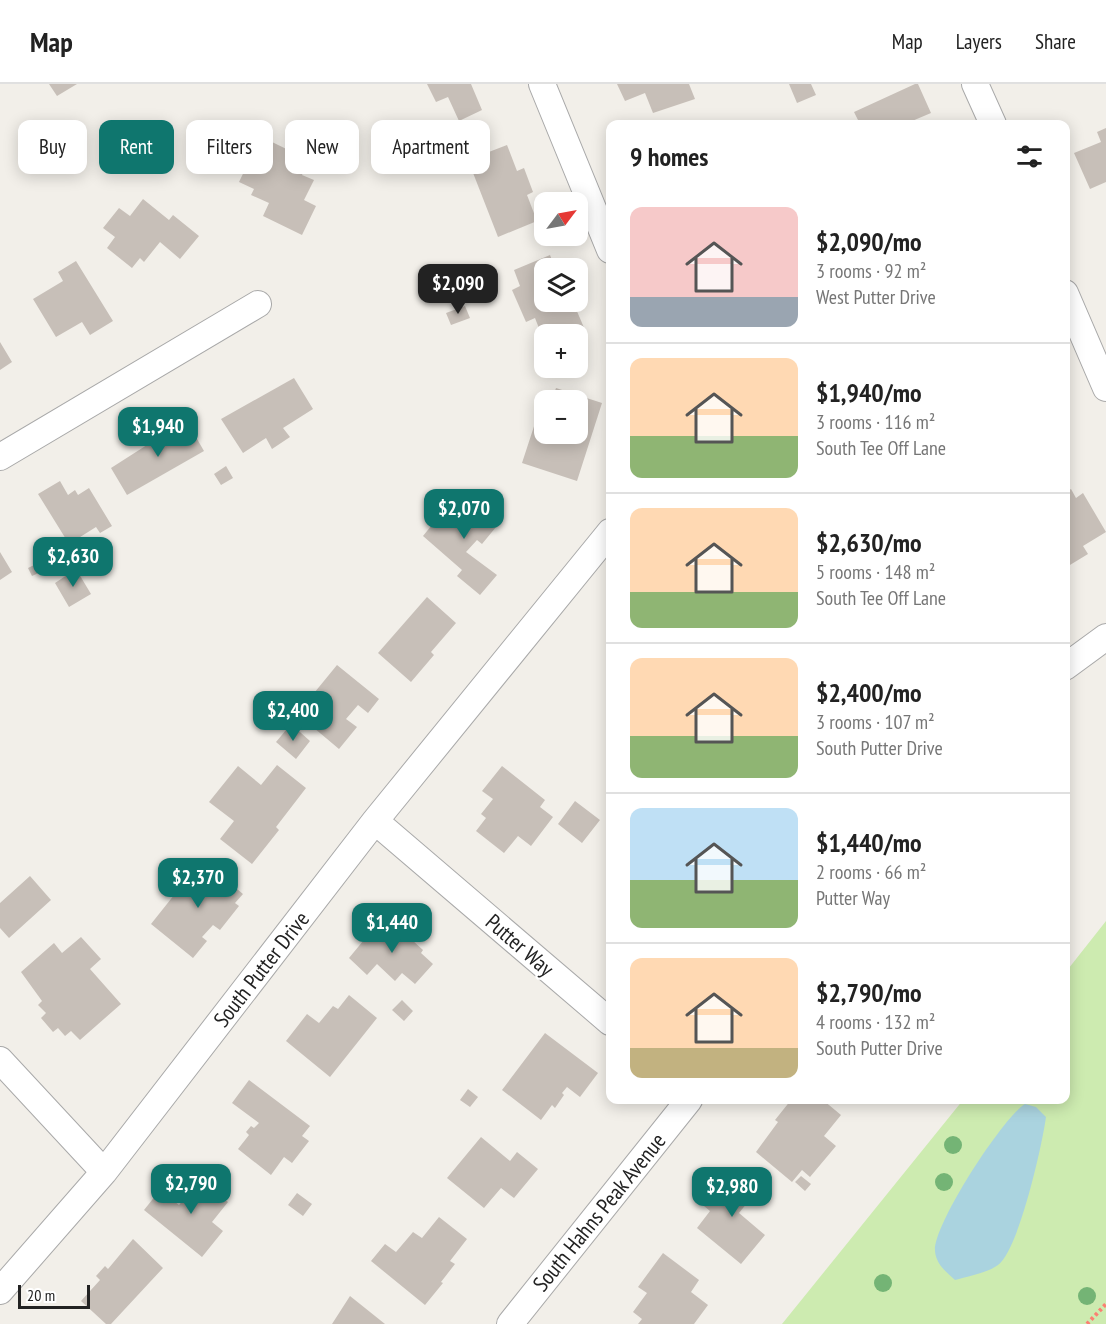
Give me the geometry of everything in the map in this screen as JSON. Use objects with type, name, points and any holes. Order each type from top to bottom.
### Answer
[{"type":"street","points":[[542,84],[606,240]]},
{"type":"street","points":[[975,84],[991,120]]},
{"type":"street","points":[[0,457],[258,304]]},
{"type":"street","points":[[1070,305],[1106,388]]},
{"type":"street","name":"South Putter Drive","points":[[0,1290],[104,1172],[375,821],[606,537]]},
{"type":"street","points":[[1070,663],[1106,636]]},
{"type":"street","name":"Putter Way","points":[[375,821],[606,1019]]},
{"type":"street","points":[[0,1060],[104,1172]]},
{"type":"street","name":"South Hahns Peak Avenue","points":[[510,1324],[686,1104]]},
{"type":"path","points":[[1087,1324],[1106,1304]]},
{"type":"green space","points":[[1106,921],[1106,1324],[782,1324],[960,1104],[1070,1104],[1070,967]]},
{"type":"water","points":[[1025,1104],[1036,1107],[1046,1117],[1035,1172],[1014,1239],[1006,1255],[994,1268],[955,1280],[937,1260],[935,1251],[937,1238],[957,1196],[986,1149]]},
{"type":"building","points":[[49,84],[77,84],[57,96]]},
{"type":"building","points":[[427,84],[471,84],[482,110],[459,120],[448,97],[436,102]]},
{"type":"building","points":[[617,84],[689,84],[695,99],[653,113],[645,93],[625,101]]},
{"type":"building","points":[[789,84],[811,84],[816,95],[797,103]]},
{"type":"building","points":[[918,84],[931,113],[914,120],[858,120],[854,112]]},
{"type":"building","points":[[1106,128],[1106,182],[1090,189],[1074,153],[1101,142],[1097,132]]},
{"type":"building","points":[[273,142],[285,148],[285,174],[302,174],[314,180],[304,200],[316,206],[302,235],[263,216],[269,203],[251,195],[254,189],[239,182],[243,174],[273,174]]},
{"type":"building","points":[[507,145],[517,171],[524,168],[533,192],[527,195],[534,213],[534,222],[498,237],[473,174],[490,174],[490,152]]},
{"type":"building","points":[[143,199],[169,220],[173,215],[199,236],[180,259],[160,242],[144,262],[140,258],[132,268],[107,248],[115,237],[103,228],[119,208],[130,216]]},
{"type":"building","points":[[76,261],[113,321],[90,335],[82,322],[56,337],[33,299],[63,281],[58,272]]},
{"type":"building","points":[[534,262],[534,312],[577,312],[582,324],[537,324],[535,318],[526,322],[512,290],[520,286],[514,270]]},
{"type":"building","points":[[465,306],[470,318],[451,325],[446,313]]},
{"type":"building","points":[[0,342],[12,362],[0,370]]},
{"type":"building","points":[[294,378],[313,409],[283,428],[290,437],[272,449],[266,438],[243,453],[221,419]]},
{"type":"building","points":[[588,398],[602,403],[577,481],[522,463],[534,426],[534,444],[588,444]]},
{"type":"building","points":[[186,420],[204,451],[127,495],[111,468]]},
{"type":"building","points":[[226,466],[233,478],[221,485],[214,474]]},
{"type":"building","points":[[60,481],[68,495],[75,490],[78,495],[89,488],[112,526],[100,533],[96,527],[69,544],[38,494]]},
{"type":"building","points":[[1070,490],[1076,498],[1083,493],[1106,532],[1083,546],[1088,554],[1070,565]]},
{"type":"building","points":[[471,498],[501,521],[482,544],[477,540],[466,552],[497,575],[480,595],[457,576],[462,570],[423,536],[452,500],[463,508]]},
{"type":"building","points":[[0,552],[12,572],[0,580]]},
{"type":"building","points":[[38,563],[43,571],[32,576],[28,568]]},
{"type":"building","points":[[76,569],[91,594],[69,607],[55,583]]},
{"type":"building","points":[[427,597],[456,623],[431,652],[434,655],[411,682],[378,653]]},
{"type":"building","points":[[337,665],[379,699],[368,713],[358,705],[346,719],[357,727],[339,749],[314,728],[318,723],[301,709]]},
{"type":"building","points":[[291,724],[310,741],[296,759],[276,742]]},
{"type":"building","points":[[277,765],[306,788],[276,827],[279,830],[252,864],[220,839],[234,821],[209,802],[238,766],[261,785]]},
{"type":"building","points":[[502,766],[545,800],[540,807],[553,817],[531,846],[518,836],[504,853],[476,831],[486,818],[481,814],[493,799],[482,791]]},
{"type":"building","points":[[575,801],[600,820],[582,843],[558,824]]},
{"type":"building","points":[[202,860],[243,894],[235,903],[239,906],[220,930],[213,925],[202,937],[207,941],[193,958],[151,924]]},
{"type":"building","points":[[30,876],[51,900],[9,938],[0,928],[0,903]]},
{"type":"building","points":[[390,920],[423,950],[421,953],[433,964],[415,984],[402,973],[395,981],[377,964],[367,975],[349,958],[373,929],[377,934]]},
{"type":"building","points":[[81,937],[101,959],[90,969],[121,1004],[80,1040],[71,1031],[65,1036],[58,1028],[53,1032],[41,1018],[46,1013],[38,1005],[42,1001],[21,972],[54,943],[62,953]]},
{"type":"building","points":[[349,995],[377,1018],[330,1077],[286,1041],[307,1014],[319,1023],[333,1006],[338,1009]]},
{"type":"building","points":[[402,1000],[413,1011],[404,1021],[392,1010]]},
{"type":"building","points":[[545,1033],[598,1073],[580,1097],[567,1087],[555,1108],[552,1105],[541,1120],[502,1090]]},
{"type":"building","points":[[249,1080],[310,1126],[302,1136],[309,1141],[292,1163],[284,1157],[271,1175],[238,1149],[249,1135],[246,1132],[251,1126],[254,1128],[259,1123],[232,1103]]},
{"type":"building","points":[[468,1089],[478,1097],[470,1107],[460,1100]]},
{"type":"building","points":[[788,1104],[828,1104],[841,1115],[824,1136],[836,1146],[810,1177],[802,1170],[792,1182],[756,1152],[778,1122],[775,1120]]},
{"type":"building","points":[[481,1137],[510,1161],[517,1152],[538,1169],[514,1198],[501,1188],[484,1208],[447,1178]]},
{"type":"building","points":[[735,1168],[759,1188],[739,1213],[765,1235],[741,1264],[697,1228],[710,1211],[704,1206]]},
{"type":"building","points":[[194,1175],[228,1202],[212,1222],[223,1231],[202,1257],[144,1210],[160,1190],[179,1205],[185,1198],[182,1196],[187,1190],[184,1188]]},
{"type":"building","points":[[801,1176],[811,1184],[805,1191],[795,1182]]},
{"type":"building","points":[[297,1193],[312,1204],[303,1216],[288,1205]]},
{"type":"building","points":[[439,1217],[467,1239],[450,1261],[455,1264],[441,1282],[443,1283],[425,1305],[371,1261],[385,1244],[396,1252],[413,1232],[422,1238]]},
{"type":"building","points":[[133,1239],[163,1268],[111,1324],[106,1324],[81,1301],[100,1280],[96,1276],[105,1266],[108,1269]]},
{"type":"building","points":[[663,1253],[699,1280],[691,1292],[708,1305],[694,1324],[638,1324],[642,1319],[633,1312],[647,1293],[638,1287]]},
{"type":"building","points":[[350,1296],[385,1324],[332,1324]]}]
